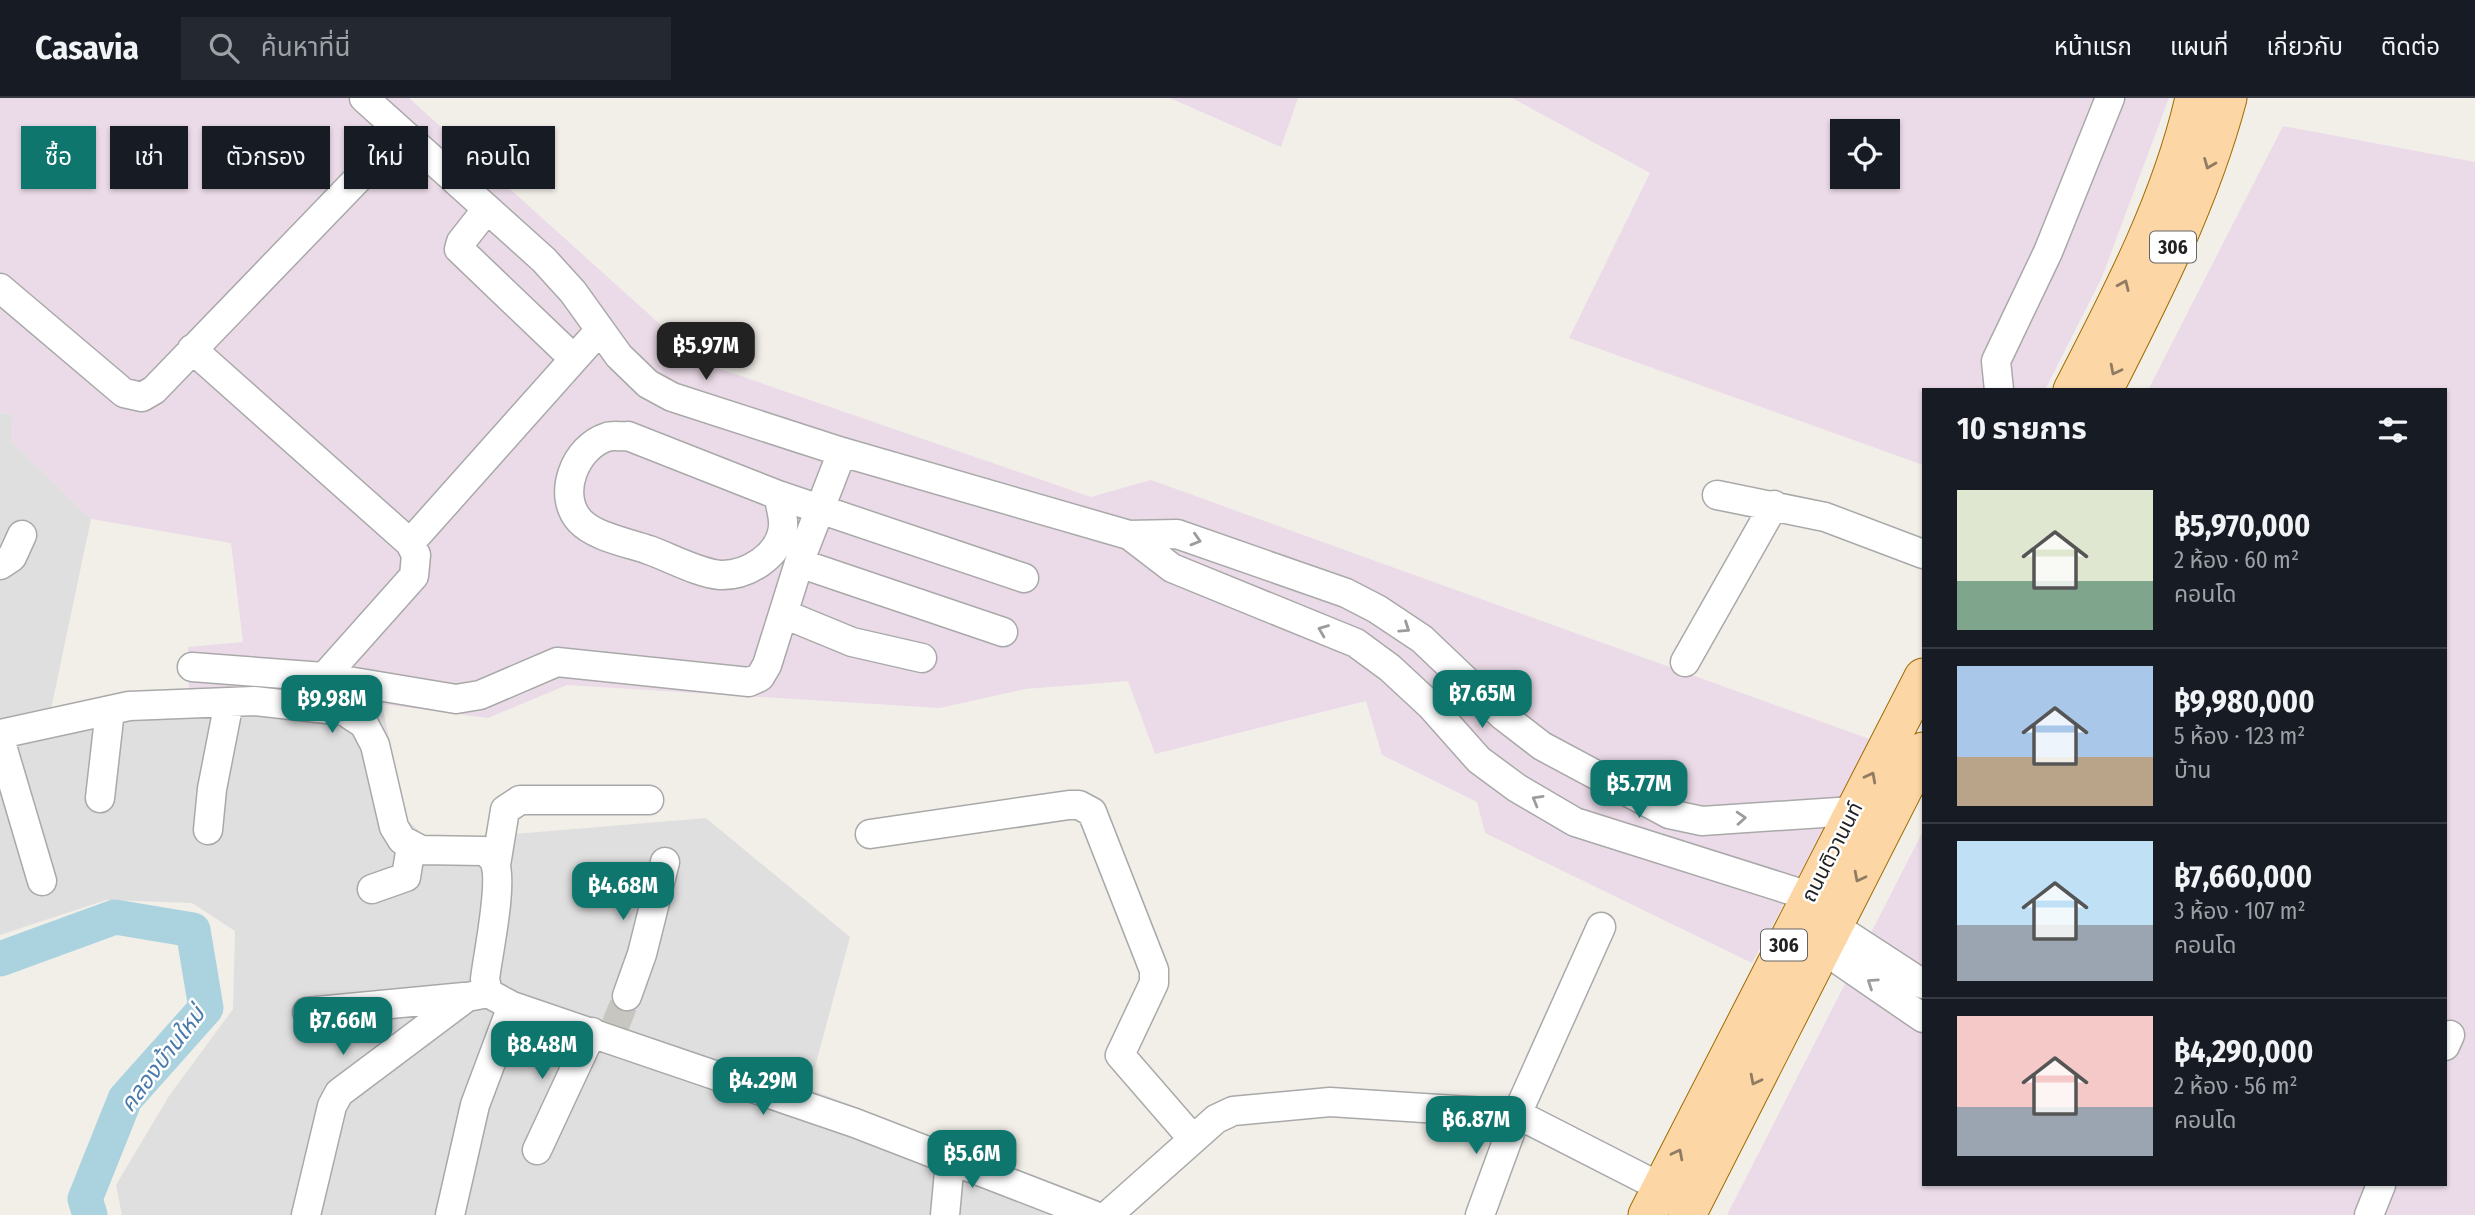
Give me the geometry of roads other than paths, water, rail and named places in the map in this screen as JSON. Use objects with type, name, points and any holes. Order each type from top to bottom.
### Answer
[{"type":"main road","name":"306","points":[[2074,388],[2112,314],[2148,232],[2184,143],[2194,98]]},
{"type":"main road","name":"306","points":[[2106,388],[2166,263],[2213,155],[2228,98]]},
{"type":"main road","name":"ถนนติวานนท์","points":[[1653,1201],[1922,679]]},
{"type":"main road","name":"ถนนติวานนท์","points":[[1687,1215],[1922,753]]},
{"type":"street","points":[[364,98],[395,126]]},
{"type":"street","points":[[1998,388],[1996,361],[2048,252],[2110,98]]},
{"type":"street","points":[[428,156],[544,260],[573,292],[600,331],[648,384],[672,397],[842,452],[1129,535],[1177,534],[1334,589],[1377,609],[1422,639],[1503,716],[1542,746],[1669,814],[1702,821],[1853,811]]},
{"type":"street","points":[[0,288],[134,397],[142,397],[155,390],[347,189]]},
{"type":"street","points":[[487,209],[461,242],[459,249],[575,359]]},
{"type":"street","points":[[410,543],[600,331]]},
{"type":"street","points":[[192,349],[410,543],[416,555],[414,576],[324,677]]},
{"type":"street","points":[[778,495],[783,528],[776,546],[761,562],[743,573],[719,575],[602,533],[580,521],[570,501],[572,474],[584,452],[607,437],[628,436],[778,495],[1024,578]]},
{"type":"street","points":[[192,667],[324,677],[456,699],[480,695],[557,662],[749,682],[760,677],[767,665],[799,563],[842,452]]},
{"type":"street","points":[[1717,495],[1825,516],[1922,554]]},
{"type":"street","points":[[1685,662],[1774,505]]},
{"type":"street","points":[[783,528],[811,537]]},
{"type":"street","points":[[0,565],[12,557],[22,535]]},
{"type":"street","points":[[1129,535],[1172,568],[1356,643],[1390,668],[1431,706],[1479,760],[1517,788],[1575,822],[1809,896]]},
{"type":"street","points":[[799,563],[1003,632]]},
{"type":"street","points":[[784,614],[852,642],[922,658]]},
{"type":"street","points":[[42,881],[0,737],[128,706],[254,701],[344,711],[364,724],[375,745],[394,827],[401,839],[421,850],[498,852]]},
{"type":"street","points":[[208,830],[212,789],[229,702]]},
{"type":"street","points":[[100,798],[110,710]]},
{"type":"street","points":[[450,1215],[475,1105],[489,999],[485,979],[505,810],[520,800],[649,800]]},
{"type":"street","points":[[870,834],[1069,805],[1079,805],[1092,812],[1154,970],[1154,982],[1120,1055],[1192,1138]]},
{"type":"street","points":[[1653,848],[1669,814]]},
{"type":"street","points":[[372,889],[406,877],[411,846]]},
{"type":"street","points":[[627,996],[642,954],[665,862]]},
{"type":"street","points":[[1480,1215],[1517,1114],[1601,927]]},
{"type":"street","points":[[1828,937],[1922,984]]},
{"type":"street","points":[[1828,937],[1922,1017]]},
{"type":"street","points":[[306,1215],[332,1106],[339,1093],[489,999]]},
{"type":"street","points":[[306,1012],[489,999],[605,1034],[855,1123],[1093,1215]]},
{"type":"street","points":[[537,1150],[605,1034]]},
{"type":"street","points":[[1108,1215],[1216,1119],[1233,1111],[1330,1101],[1517,1114],[1653,1201]]},
{"type":"street","points":[[945,1215],[950,1161]]},
{"type":"street","points":[[2369,1215],[2381,1186]]},
{"type":"waterway","name":"คลองบ้านใหม่","points":[[0,959],[115,917],[193,930],[206,1008],[125,1099],[85,1199],[90,1215]]},
{"type":"tunnel","points":[[613,1031],[627,996]]}]
